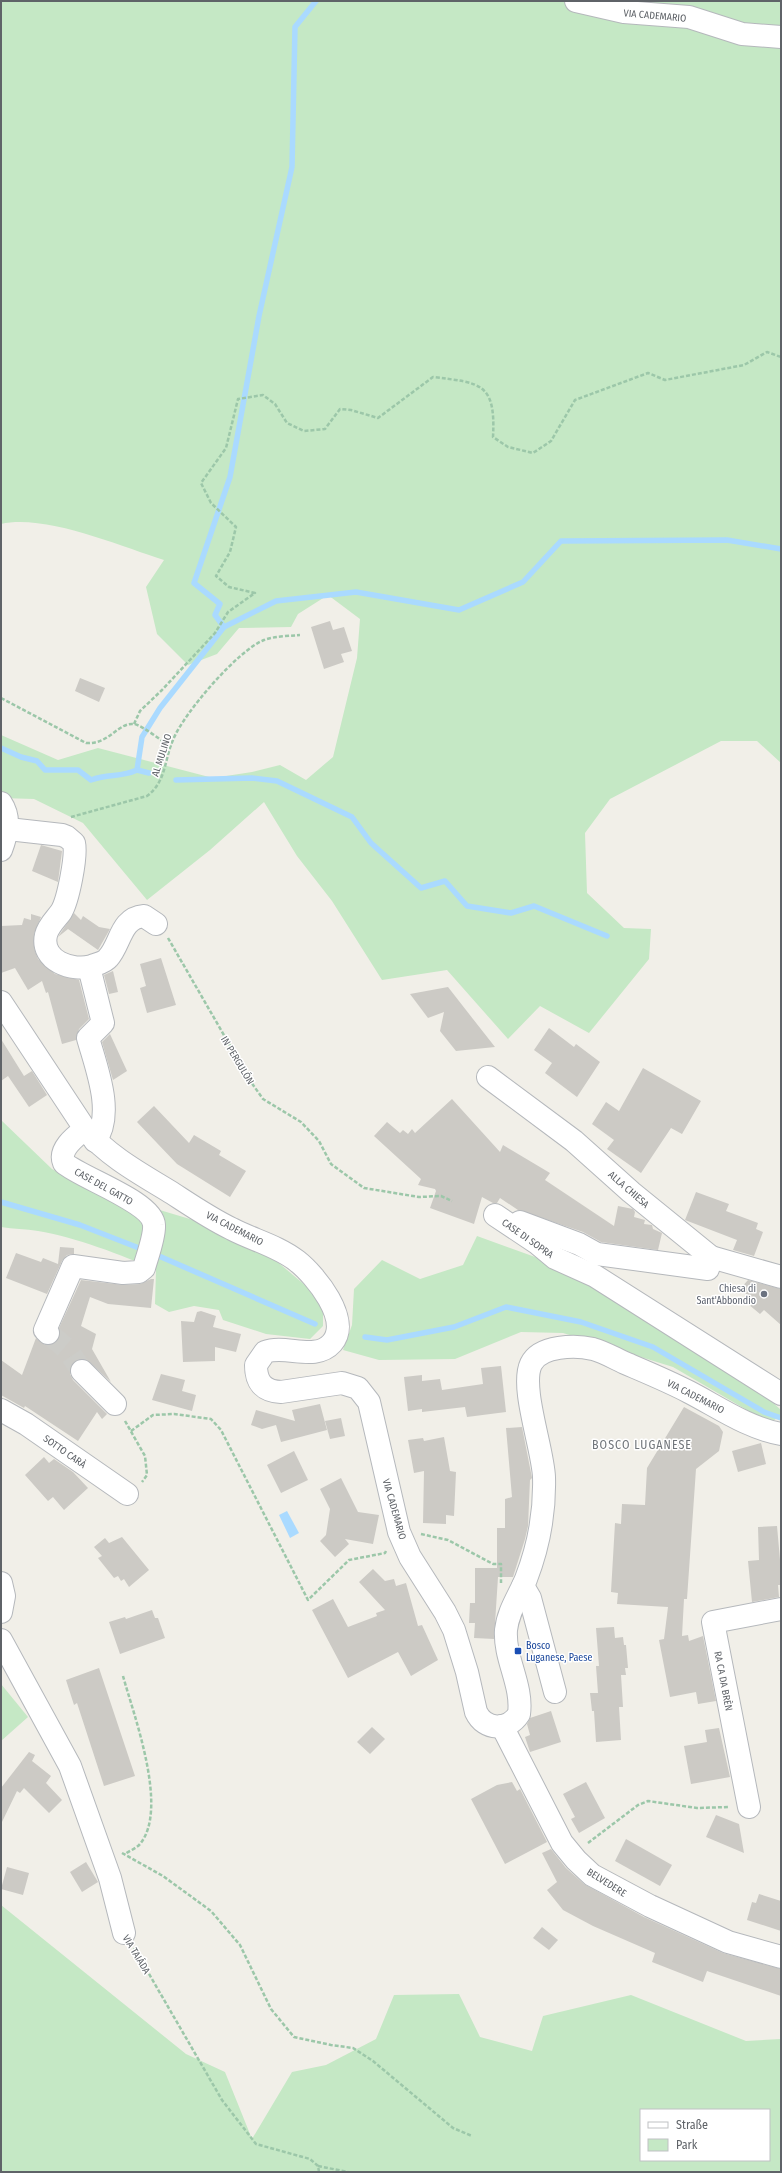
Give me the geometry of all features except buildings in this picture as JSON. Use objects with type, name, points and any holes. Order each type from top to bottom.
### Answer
[{"type":"street","name":"VIA CADEMARIO","points":[[576,1],[624,12],[689,17],[742,34],[781,37]]},
{"type":"street","points":[[1,803],[7,820],[1,850]]},
{"type":"street","points":[[4,831],[62,835],[74,843],[75,854],[65,902],[48,931],[46,940],[52,957],[79,967],[107,959],[120,934],[138,917],[144,916],[156,924]]},
{"type":"street","points":[[79,967],[103,1022],[88,1038],[100,1079],[104,1112],[101,1131],[90,1135]]},
{"type":"street","name":"VIA CADEMARIO","points":[[1,1002],[90,1135],[124,1164],[215,1220],[289,1256],[308,1272],[318,1284],[336,1315],[336,1337],[332,1343],[320,1350],[305,1352],[280,1349],[265,1352],[256,1365],[259,1382],[264,1388],[273,1392],[342,1383],[352,1384],[364,1393],[372,1411],[398,1529],[414,1563],[445,1612],[454,1630],[479,1718],[488,1725],[502,1726],[515,1720],[519,1714],[520,1707],[518,1691],[507,1643],[506,1630],[518,1595],[532,1562],[539,1531],[542,1505],[544,1476],[529,1396],[528,1373],[532,1362],[541,1355],[553,1349],[565,1346],[595,1349],[686,1390],[742,1420],[768,1431],[781,1434]]},
{"type":"street","name":"ALLA CHIESA","points":[[488,1077],[574,1141],[631,1192],[711,1257],[781,1277]]},
{"type":"street","name":"CASE DEL GATTO","points":[[48,1333],[45,1330],[73,1266],[131,1274],[139,1272],[145,1263],[154,1227],[149,1216],[127,1196],[104,1186],[64,1163],[63,1156],[69,1144],[90,1135]]},
{"type":"street","name":"CASE DI SOPRA","points":[[711,1257],[708,1269],[597,1254],[579,1244],[538,1228],[495,1216],[537,1242],[555,1258],[596,1276],[781,1394]]},
{"type":"street","points":[[82,1371],[115,1404]]},
{"type":"street","name":"SOTTO CARÀ","points":[[1,1410],[26,1424],[127,1494]]},
{"type":"street","points":[[1,1584],[4,1596],[1,1612]]},
{"type":"street","points":[[518,1595],[530,1598],[555,1692]]},
{"type":"street","name":"RA CA DA BRÈN","points":[[749,1807],[713,1622],[781,1609]]},
{"type":"street","name":"VIA TAIÁDA","points":[[1,1640],[70,1766],[110,1878],[124,1933]]},
{"type":"street","name":"BELVEDERE","points":[[502,1726],[562,1843],[592,1875],[650,1906],[728,1942],[781,1957]]},
{"type":"path","points":[[134,724],[140,710],[162,690],[214,633],[228,612],[255,593],[229,587],[216,576],[230,552],[236,526],[211,503],[201,482],[226,448],[238,399],[263,395],[275,404],[287,423],[304,431],[324,429],[340,409],[351,410],[378,418],[433,377],[472,382],[481,388],[490,398],[494,422],[492,437],[508,447],[533,453],[550,441],[575,400],[648,373],[665,380],[744,365],[766,352],[781,357]]},
{"type":"path","name":"AL MULINO","points":[[70,818],[147,796],[155,791],[161,781],[171,747],[180,725],[234,660],[264,641],[300,635]]},
{"type":"path","points":[[1,698],[86,743],[96,744],[103,741],[125,725],[134,724],[171,747]]},
{"type":"path","name":"IN PERGULÓN","points":[[156,924],[170,942],[251,1082],[263,1099],[301,1122],[319,1141],[331,1164],[364,1188],[419,1197],[441,1196],[452,1202]]},
{"type":"path","points":[[115,1404],[145,1456],[147,1475],[127,1494]]},
{"type":"path","points":[[131,1431],[153,1415],[182,1415],[206,1418],[215,1422],[221,1430],[308,1600],[349,1560],[385,1553],[398,1529],[448,1540],[493,1564],[501,1564],[501,1591],[518,1595]]},
{"type":"path","points":[[124,1676],[152,1787],[149,1822],[140,1844],[125,1854]]},
{"type":"path","points":[[573,1856],[606,1827],[638,1805],[648,1801],[697,1808],[749,1807]]},
{"type":"path","points":[[97,1841],[125,1854],[163,1876],[211,1911],[240,1945],[270,2009],[294,2037],[353,2048],[373,2061],[453,2128],[472,2136]]},
{"type":"path","name":"VIA TAIÁDA","points":[[124,1933],[222,2100],[256,2144],[310,2159],[318,2166],[348,2172]]},
{"type":"path","points":[[318,2166],[319,2172]]},
{"type":"green space","points":[[1,1],[781,1],[781,763],[757,741],[721,741],[610,799],[585,833],[587,893],[624,928],[651,929],[649,959],[589,1033],[540,1006],[508,1039],[447,970],[382,980],[332,901],[297,856],[264,802],[210,850],[147,900],[83,823],[34,799],[1,798],[1,735],[58,760],[98,748],[213,778],[252,772],[280,765],[306,780],[333,757],[357,658],[360,619],[328,595],[298,614],[291,627],[239,628],[217,654],[188,665],[157,634],[146,587],[164,560],[105,540],[60,527],[39,523],[19,522],[1,524]]},
{"type":"green space","points":[[1,1120],[52,1169],[103,1197],[126,1200],[200,1222],[274,1259],[306,1286],[323,1308],[323,1326],[310,1339],[266,1334],[223,1320],[219,1310],[194,1306],[169,1312],[155,1304],[156,1270],[83,1242],[38,1231],[1,1227]]},
{"type":"green space","points":[[477,1236],[549,1262],[719,1361],[750,1382],[781,1410],[781,1416],[769,1423],[673,1367],[563,1333],[521,1332],[455,1359],[379,1360],[343,1350],[352,1325],[354,1289],[382,1260],[420,1279],[463,1265]]},
{"type":"green space","points":[[1,1684],[28,1717],[1,1741]]},
{"type":"green space","points":[[1,1905],[186,2054],[225,2072],[252,2139],[292,2072],[326,2065],[376,2039],[394,1995],[459,1994],[480,2037],[532,2051],[543,2016],[631,1995],[746,2041],[781,2039],[781,2172],[1,2172]]},
{"type":"water","points":[[287,1511],[299,1533],[290,1538],[279,1515]]},
{"type":"waterway","points":[[224,627],[215,615],[220,604],[194,583],[230,477],[259,316],[292,167],[295,27],[316,1]]},
{"type":"waterway","points":[[1,748],[21,757],[37,761],[45,770],[78,770],[91,780],[125,774],[137,770],[142,737],[160,708],[224,627],[276,601],[356,592],[459,610],[523,582],[561,541],[727,540],[781,549]]},
{"type":"waterway","points":[[137,770],[149,773]]},
{"type":"waterway","points":[[176,780],[252,778],[277,781],[352,817],[371,843],[421,888],[445,881],[467,906],[511,913],[534,906],[607,936]]},
{"type":"waterway","points":[[1,1202],[80,1225],[144,1250]]},
{"type":"waterway","points":[[152,1253],[315,1324]]},
{"type":"waterway","points":[[365,1337],[387,1340],[454,1327],[506,1307],[581,1322],[653,1347],[764,1412],[781,1418]]},
{"type":"tunnel","points":[[48,1333],[67,1349],[82,1371]]},
{"type":"place","name":"Chiesa di Sant'Abbondio","points":[[764,1294]]},
{"type":"place","name":"Bosco Luganese, Paese","points":[[518,1651]]},
{"type":"district","name":"BOSCO LUGANESE","points":[[642,1445]]}]
